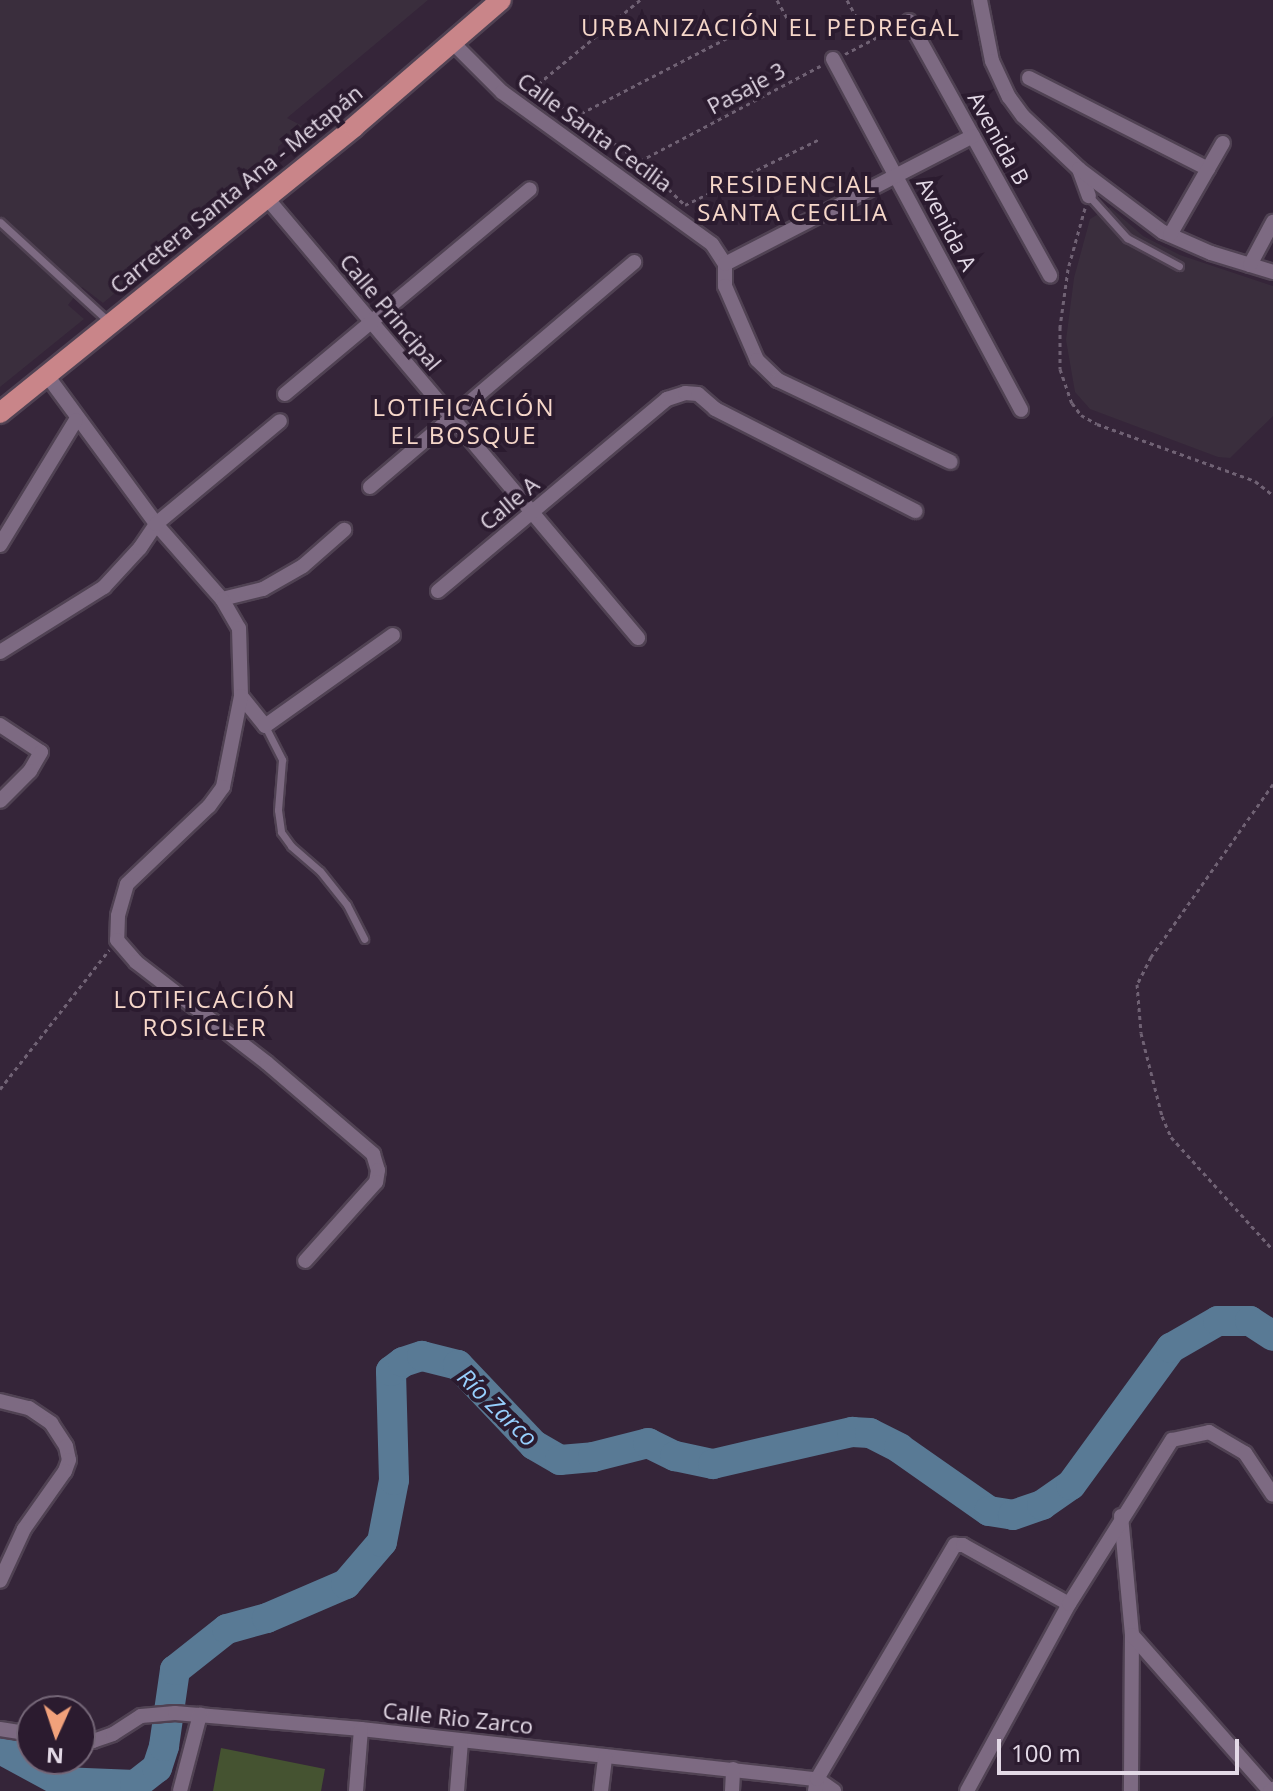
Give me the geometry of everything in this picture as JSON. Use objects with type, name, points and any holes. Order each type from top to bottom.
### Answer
[{"type":"main road","name":"Carretera Santa Ana - Metapán","points":[[0,413],[354,127],[489,6]]},
{"type":"street","points":[[980,0],[992,61],[1009,97],[1023,116],[1079,169],[1170,235],[1273,272]]},
{"type":"street","name":"Avenida B","points":[[909,21],[1050,275]]},
{"type":"street","name":"Calle Santa Cecilia","points":[[451,41],[491,84],[712,244],[725,264]]},
{"type":"street","name":"Avenida A","points":[[833,59],[1021,410]]},
{"type":"street","points":[[1029,78],[1208,169]]},
{"type":"street","points":[[951,462],[778,380],[757,360],[725,286],[725,264],[973,136]]},
{"type":"street","points":[[1170,235],[1223,143]]},
{"type":"street","points":[[1079,169],[1089,196]]},
{"type":"street","points":[[285,394],[530,189]]},
{"type":"street","name":"Calle Principal","points":[[266,197],[638,638]]},
{"type":"street","points":[[1250,265],[1273,222]]},
{"type":"street","points":[[370,487],[634,262]]},
{"type":"street","points":[[46,374],[76,420],[156,524],[222,599],[239,628],[241,696],[229,773],[209,806],[127,884],[118,916],[117,940],[136,962],[267,1063],[373,1154],[378,1170],[376,1182],[305,1261]]},
{"type":"street","name":"Calle A","points":[[438,591],[667,399],[685,393],[698,394],[715,409],[915,511]]},
{"type":"street","points":[[0,545],[76,420]]},
{"type":"street","points":[[0,652],[104,587],[140,548],[156,524],[280,421]]},
{"type":"street","points":[[222,599],[263,589],[303,566],[344,530]]},
{"type":"street","points":[[241,696],[265,726],[393,635]]},
{"type":"street","points":[[0,725],[41,752],[30,771],[0,801]]},
{"type":"street","points":[[0,1401],[29,1408],[51,1423],[66,1446],[69,1460],[65,1471],[24,1529],[0,1581]]},
{"type":"street","points":[[967,1791],[1069,1604],[1121,1515],[1172,1440],[1209,1432],[1245,1453],[1273,1495]]},
{"type":"street","points":[[1121,1515],[1132,1635],[1131,1791]]},
{"type":"street","points":[[816,1785],[955,1545],[963,1545],[1069,1604]]},
{"type":"street","points":[[1132,1635],[1270,1791],[1273,1789]]},
{"type":"street","name":"Calle Rio Zarco","points":[[96,1740],[113,1734],[141,1716],[175,1713],[361,1729],[733,1769],[834,1791]]},
{"type":"street","points":[[180,1791],[200,1715]]},
{"type":"street","points":[[356,1791],[361,1729]]},
{"type":"street","points":[[457,1791],[461,1741]]},
{"type":"street","points":[[601,1791],[605,1756]]},
{"type":"street","points":[[732,1791],[733,1769]]},
{"type":"lane","points":[[1089,196],[1127,238],[1179,266]]},
{"type":"lane","points":[[0,222],[109,322]]},
{"type":"lane","points":[[265,726],[282,760],[278,810],[281,832],[291,846],[320,871],[347,905],[364,939]]},
{"type":"path","points":[[528,93],[640,0]]},
{"type":"path","points":[[777,0],[800,41]]},
{"type":"path","points":[[847,0],[864,31]]},
{"type":"path","name":"Pasaje 3","points":[[640,161],[909,21]]},
{"type":"path","points":[[574,117],[748,27]]},
{"type":"path","points":[[533,88],[640,161],[685,205],[820,139]]},
{"type":"path","points":[[1089,196],[1073,247],[1060,327],[1060,369],[1072,403],[1081,415],[1097,424],[1255,481],[1273,495]]},
{"type":"path","points":[[1273,784],[1151,957],[1137,984],[1141,1033],[1162,1116],[1171,1137],[1273,1250]]},
{"type":"path","points":[[0,1089],[117,940]]},
{"type":"shaded area","points":[[0,0],[428,0],[287,118],[312,131],[303,138],[287,139],[278,147],[278,158],[103,303],[82,287],[68,305],[84,319],[0,387]]},
{"type":"shaded area","points":[[1110,207],[1143,236],[1180,255],[1273,286],[1273,416],[1230,458],[1218,457],[1090,409],[1075,392],[1066,340],[1074,278],[1090,219]]},
{"type":"green space","points":[[221,1748],[325,1769],[321,1791],[213,1791]]},
{"type":"waterway","name":"Río Zarco","points":[[0,1749],[61,1782],[135,1785],[157,1768],[164,1746],[175,1670],[227,1629],[267,1618],[346,1584],[382,1542],[394,1480],[391,1371],[403,1362],[422,1356],[458,1365],[534,1445],[560,1460],[593,1457],[648,1443],[675,1456],[713,1464],[852,1432],[870,1433],[899,1448],[989,1511],[1013,1515],[1042,1505],[1071,1485],[1171,1348],[1218,1321],[1250,1321],[1273,1336]]},
{"type":"district","name":"URBANIZACIÓN EL PEDREGAL","points":[[771,27]]},
{"type":"district","name":"RESIDENCIAL SANTA CECILIA","points":[[793,198]]},
{"type":"district","name":"LOTIFICACIÓN EL BOSQUE","points":[[464,421]]},
{"type":"district","name":"LOTIFICACIÓN ROSICLER","points":[[205,1013]]}]
